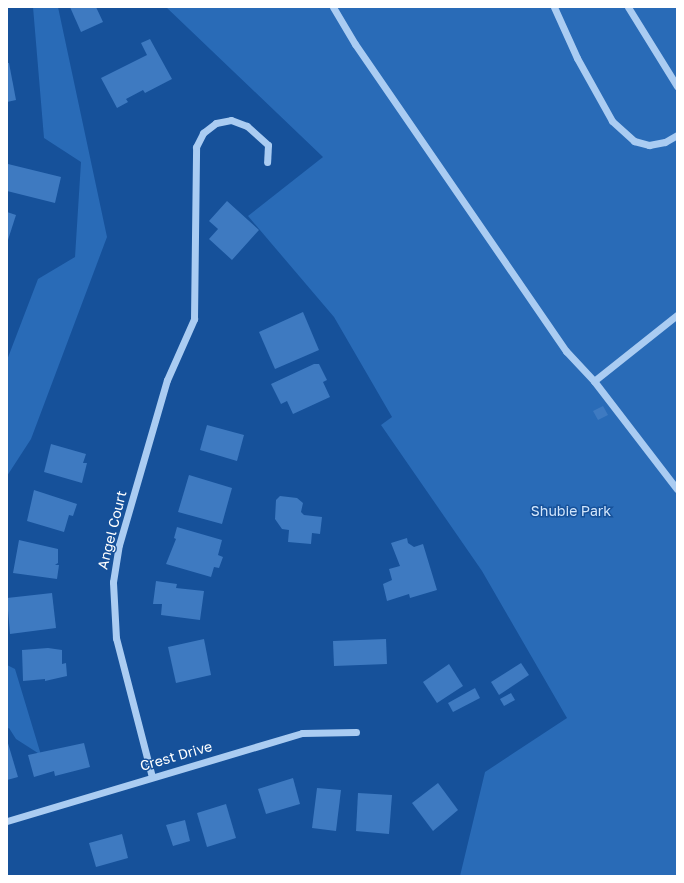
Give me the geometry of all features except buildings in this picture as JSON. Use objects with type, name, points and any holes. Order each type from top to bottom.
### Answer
[{"type":"street","points":[[333,7],[360,50],[566,351],[594,381],[677,489]]},
{"type":"street","points":[[554,7],[577,58],[612,121],[634,141],[649,145],[665,142],[677,134]]},
{"type":"street","points":[[628,7],[677,86]]},
{"type":"street","name":"Angel Court","points":[[152,777],[116,638],[113,582],[119,545],[168,380],[194,319],[196,147],[203,132],[216,123],[231,120],[247,126],[268,144],[267,162]]},
{"type":"street","points":[[594,381],[677,315]]},
{"type":"street","name":"Crest Drive","points":[[7,821],[302,733],[356,732]]},
{"type":"green space","points":[[33,7],[58,7],[107,237],[31,439],[7,476],[7,360],[38,279],[75,257],[81,162],[44,138]]},
{"type":"green space","name":"Shubie Park","points":[[166,7],[677,7],[677,876],[460,876],[485,772],[567,718],[482,571],[381,425],[392,417],[334,317],[248,216],[323,157]]},
{"type":"green space","points":[[7,665],[15,669],[41,755],[16,739],[9,728],[7,729]]}]
